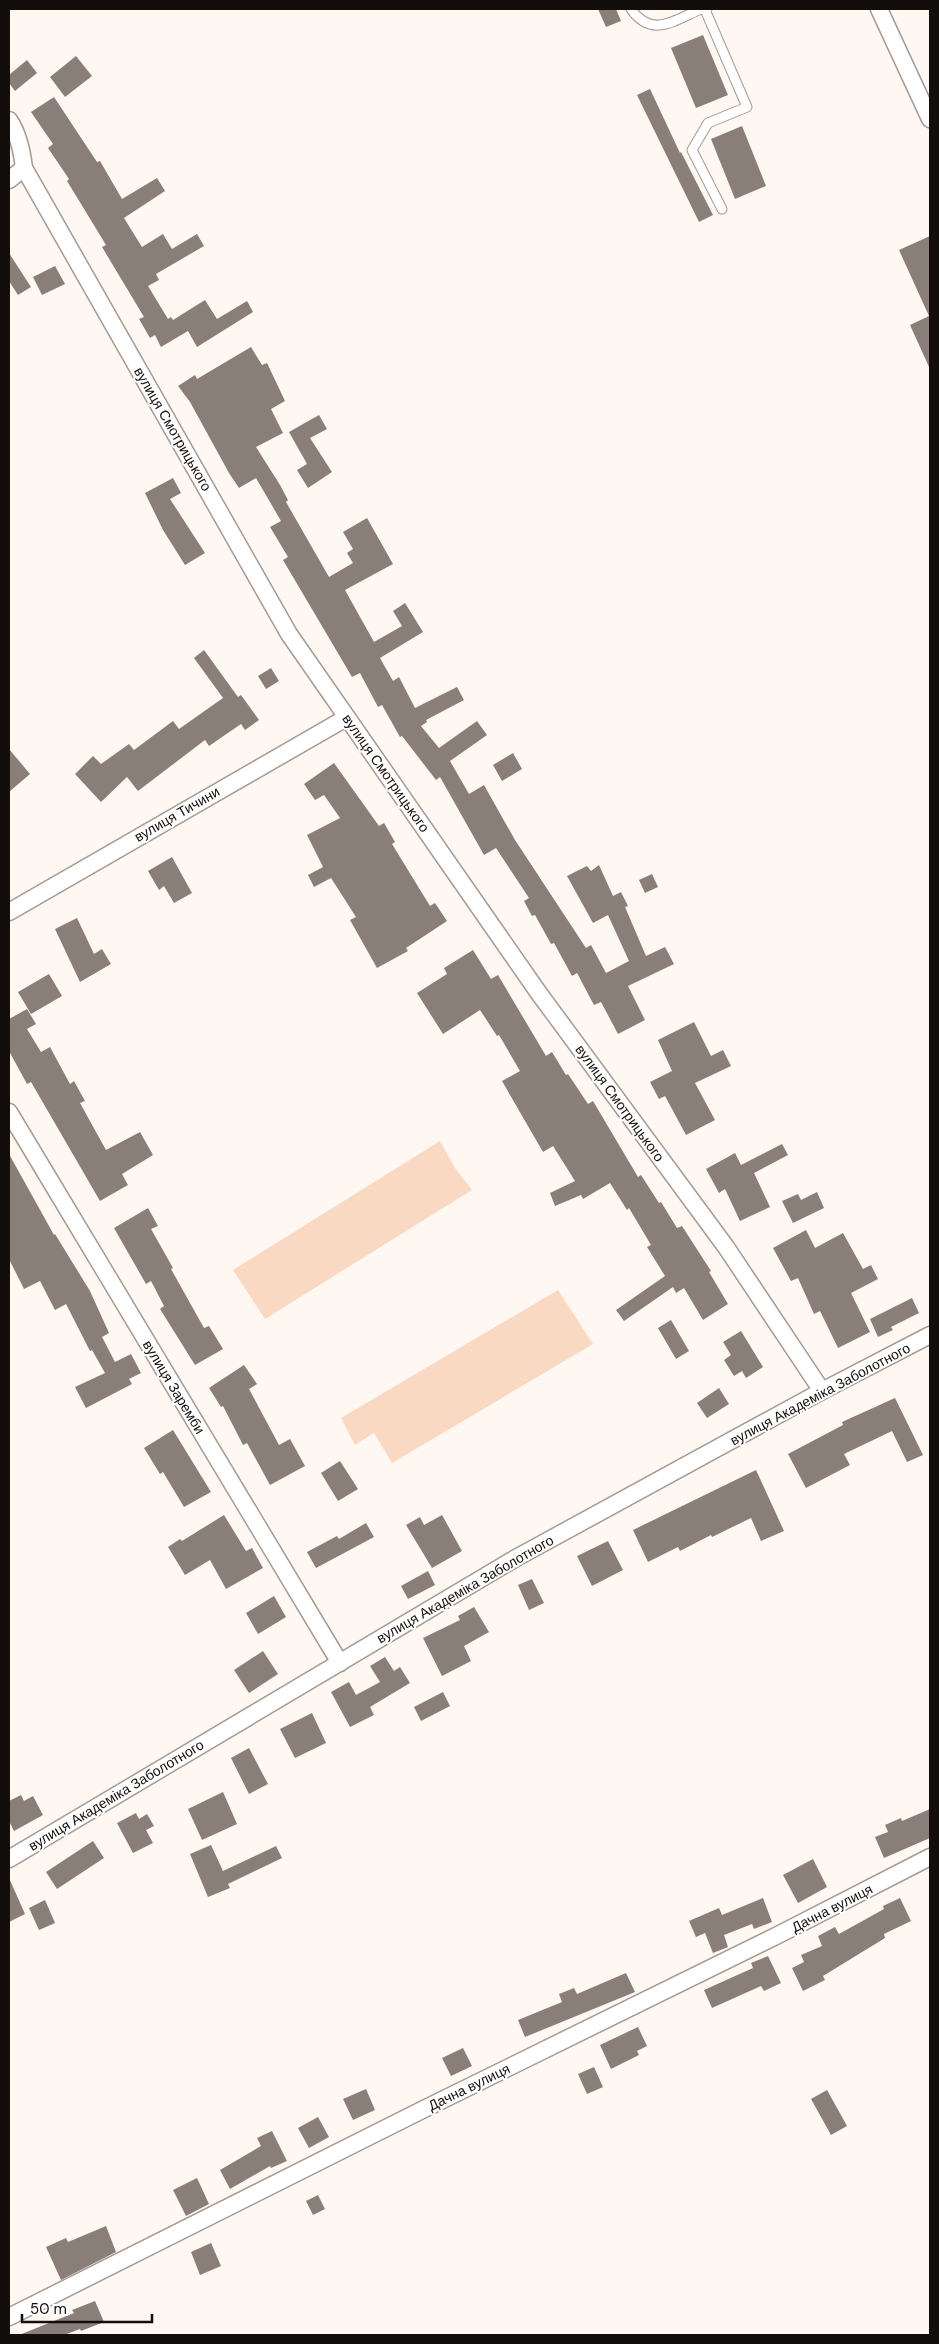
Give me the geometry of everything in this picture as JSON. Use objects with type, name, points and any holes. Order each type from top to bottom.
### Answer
[{"type":"street","points":[[879,9],[930,119]]},
{"type":"street","name":"вулиця Смотрицького","points":[[9,120],[13,126],[22,154],[24,168],[289,634],[538,992],[726,1247],[822,1391]]},
{"type":"street","points":[[9,180],[24,168]]},
{"type":"street","name":"вулиця Тичини","points":[[9,912],[346,718]]},
{"type":"street","name":"вулиця Заремби","points":[[9,1112],[340,1663]]},
{"type":"street","name":"вулиця Академіка Заболотного","points":[[9,1859],[516,1558],[822,1391],[930,1335]]},
{"type":"street","name":"Дачна вулиця","points":[[9,2317],[416,2113],[778,1935],[930,1857]]},
{"type":"lane","points":[[631,9],[642,21],[660,26],[701,9]]},
{"type":"lane","points":[[707,9],[706,12],[747,107],[708,123],[692,150],[722,210]]},
{"type":"shaded area","points":[[440,1141],[455,1168],[472,1190],[265,1319],[233,1270]]},
{"type":"shaded area","points":[[558,1290],[593,1344],[392,1463],[374,1433],[355,1445],[341,1418]]},
{"type":"building","points":[[598,9],[616,9],[621,21],[606,27]]},
{"type":"building","points":[[703,35],[728,95],[696,108],[671,48]]},
{"type":"building","points":[[76,56],[92,76],[65,97],[50,77]]},
{"type":"building","points":[[27,60],[37,73],[15,91],[9,83],[9,75]]},
{"type":"building","points":[[650,89],[680,153],[713,215],[699,222],[637,95]]},
{"type":"building","points":[[54,97],[97,162],[100,161],[122,199],[157,178],[165,191],[124,218],[142,247],[163,234],[172,249],[197,234],[204,246],[156,274],[159,280],[148,286],[168,319],[171,317],[173,320],[205,300],[217,319],[247,301],[253,312],[197,347],[188,331],[161,347],[155,335],[150,338],[139,319],[144,317],[102,247],[106,245],[67,181],[69,179],[48,148],[53,144],[31,112]]},
{"type":"building","points":[[742,126],[766,186],[735,199],[711,139]]},
{"type":"building","points":[[930,236],[930,369],[910,325],[929,316],[899,250]]},
{"type":"building","points":[[9,253],[31,287],[18,295],[9,281]]},
{"type":"building","points":[[55,266],[65,284],[42,295],[33,277]]},
{"type":"building","points":[[251,347],[262,365],[267,363],[285,401],[271,409],[283,433],[256,447],[280,485],[288,500],[286,502],[329,577],[353,563],[347,553],[353,549],[343,532],[367,518],[393,564],[345,590],[374,642],[402,626],[393,611],[405,603],[423,632],[380,658],[393,681],[399,677],[415,708],[457,687],[464,700],[426,720],[427,722],[421,726],[439,748],[477,721],[487,735],[450,761],[469,794],[484,785],[515,840],[586,948],[591,945],[606,973],[629,961],[608,915],[593,923],[567,876],[587,866],[591,871],[599,865],[613,896],[621,892],[628,906],[625,907],[646,956],[665,947],[674,964],[628,986],[645,1020],[618,1034],[601,1002],[594,1005],[577,973],[572,976],[554,943],[551,944],[535,915],[532,916],[524,901],[529,898],[496,848],[484,855],[440,777],[436,780],[402,736],[400,737],[382,705],[378,707],[360,673],[352,677],[283,560],[288,557],[270,527],[281,521],[256,478],[239,488],[190,402],[178,386],[195,375],[197,379]]},
{"type":"building","points":[[319,415],[327,429],[310,438],[332,472],[308,488],[297,470],[307,464],[289,432]]},
{"type":"building","points":[[173,478],[181,493],[170,499],[205,553],[185,565],[163,530],[145,493]]},
{"type":"building","points":[[204,650],[238,697],[241,695],[259,720],[245,730],[241,724],[209,746],[205,740],[138,791],[127,777],[101,802],[75,774],[93,756],[101,764],[129,744],[134,750],[173,721],[179,729],[223,698],[194,658]]},
{"type":"building","points":[[271,668],[279,681],[266,689],[258,676]]},
{"type":"building","points":[[9,749],[30,774],[9,792]]},
{"type":"building","points":[[513,753],[522,769],[502,781],[493,765]]},
{"type":"building","points":[[334,763],[379,826],[384,823],[395,842],[392,844],[430,906],[435,903],[447,921],[406,948],[408,951],[377,968],[350,920],[356,917],[331,878],[314,887],[308,875],[323,867],[307,835],[340,818],[324,795],[315,800],[304,784]]},
{"type":"building","points":[[172,857],[192,893],[174,903],[164,886],[159,890],[148,871]]},
{"type":"building","points":[[652,874],[658,887],[645,893],[639,880]]},
{"type":"building","points":[[77,918],[94,954],[102,949],[111,964],[80,982],[55,929]]},
{"type":"building","points":[[473,950],[491,979],[498,975],[546,1056],[552,1052],[566,1075],[568,1074],[588,1104],[593,1101],[638,1177],[641,1175],[677,1228],[682,1226],[711,1271],[709,1272],[728,1304],[703,1320],[684,1288],[676,1293],[673,1287],[624,1321],[616,1310],[665,1276],[647,1247],[651,1245],[629,1208],[627,1210],[610,1183],[583,1199],[581,1195],[555,1206],[550,1193],[575,1181],[553,1146],[543,1152],[502,1081],[520,1071],[499,1035],[497,1036],[480,1010],[443,1034],[417,993],[447,974],[444,968]]},
{"type":"building","points":[[49,974],[62,996],[31,1014],[18,992]]},
{"type":"building","points":[[27,1009],[36,1024],[27,1029],[41,1052],[50,1047],[70,1084],[74,1081],[85,1101],[80,1103],[106,1150],[140,1132],[153,1155],[122,1174],[128,1185],[100,1201],[31,1082],[27,1084],[9,1051],[9,1019]]},
{"type":"building","points":[[694,1022],[711,1056],[723,1050],[731,1066],[695,1083],[715,1120],[686,1135],[665,1096],[659,1099],[650,1082],[672,1071],[658,1040]]},
{"type":"building","points":[[782,1144],[788,1155],[754,1173],[770,1207],[740,1221],[725,1189],[719,1193],[706,1169],[735,1153],[741,1165]]},
{"type":"building","points":[[9,1154],[54,1235],[90,1291],[109,1333],[102,1337],[115,1362],[131,1354],[141,1373],[129,1379],[132,1384],[86,1408],[75,1387],[105,1373],[92,1350],[90,1351],[66,1304],[55,1310],[40,1281],[24,1289],[9,1259]]},
{"type":"building","points":[[817,1192],[824,1208],[793,1223],[782,1201],[798,1194],[801,1200]]},
{"type":"building","points":[[148,1208],[158,1226],[151,1229],[173,1268],[171,1269],[204,1328],[209,1326],[223,1349],[195,1365],[160,1309],[164,1306],[151,1281],[146,1284],[114,1228]]},
{"type":"building","points":[[806,1230],[815,1248],[843,1233],[863,1269],[871,1265],[878,1279],[851,1293],[870,1332],[838,1348],[820,1311],[814,1314],[798,1278],[791,1281],[773,1248]]},
{"type":"building","points":[[912,1298],[919,1313],[891,1327],[893,1330],[878,1337],[870,1319]]},
{"type":"building","points":[[671,1320],[689,1351],[676,1359],[658,1328]]},
{"type":"building","points":[[741,1331],[763,1367],[746,1378],[742,1371],[734,1376],[724,1360],[731,1355],[723,1342]]},
{"type":"building","points":[[244,1365],[257,1384],[249,1389],[279,1445],[290,1439],[305,1466],[270,1485],[247,1443],[243,1445],[223,1406],[221,1407],[209,1388]]},
{"type":"building","points":[[719,1388],[729,1404],[707,1418],[697,1403]]},
{"type":"building","points":[[895,1398],[923,1455],[907,1462],[892,1431],[844,1454],[850,1465],[806,1488],[788,1454],[843,1425],[842,1422]]},
{"type":"building","points":[[173,1430],[211,1492],[184,1507],[163,1472],[160,1474],[144,1448]]},
{"type":"building","points":[[340,1461],[358,1489],[338,1501],[321,1473]]},
{"type":"building","points":[[756,1470],[784,1531],[761,1541],[751,1518],[680,1551],[678,1547],[648,1562],[633,1530]]},
{"type":"building","points":[[224,1515],[246,1551],[252,1548],[263,1568],[226,1589],[210,1560],[185,1575],[168,1547],[180,1539],[182,1541]]},
{"type":"building","points":[[442,1515],[462,1551],[432,1568],[406,1525],[420,1517],[424,1525]]},
{"type":"building","points":[[366,1523],[374,1537],[316,1568],[307,1552],[337,1536],[339,1539]]},
{"type":"building","points":[[608,1541],[623,1570],[592,1586],[577,1556]]},
{"type":"building","points":[[428,1571],[435,1585],[408,1599],[401,1586]]},
{"type":"building","points":[[532,1579],[544,1603],[529,1610],[518,1585]]},
{"type":"building","points":[[274,1596],[286,1617],[258,1634],[246,1613]]},
{"type":"building","points":[[474,1607],[489,1632],[464,1646],[471,1661],[442,1676],[423,1638],[460,1620],[458,1616]]},
{"type":"building","points":[[263,1651],[278,1674],[249,1693],[234,1670]]},
{"type":"building","points":[[385,1657],[394,1671],[400,1667],[410,1683],[370,1707],[374,1715],[350,1727],[331,1692],[349,1682],[356,1695],[380,1682],[370,1666]]},
{"type":"building","points":[[443,1692],[450,1706],[421,1721],[414,1707]]},
{"type":"building","points":[[312,1713],[326,1743],[295,1758],[280,1729]]},
{"type":"building","points":[[249,1748],[268,1784],[249,1794],[231,1758]]},
{"type":"building","points":[[223,1792],[237,1824],[202,1840],[188,1809]]},
{"type":"building","points":[[21,1795],[24,1801],[33,1796],[43,1815],[14,1831],[9,1821],[9,1801]]},
{"type":"building","points":[[930,1809],[930,1838],[884,1858],[875,1837],[888,1832],[885,1825],[901,1818],[902,1821]]},
{"type":"building","points":[[136,1813],[139,1819],[147,1814],[154,1826],[146,1830],[153,1843],[133,1853],[117,1823]]},
{"type":"building","points":[[93,1841],[104,1858],[57,1889],[46,1872]]},
{"type":"building","points":[[211,1845],[223,1871],[276,1846],[282,1858],[228,1884],[230,1888],[208,1897],[190,1854]]},
{"type":"building","points":[[813,1859],[827,1887],[798,1903],[783,1875]]},
{"type":"building","points":[[9,1878],[25,1914],[9,1922]]},
{"type":"building","points":[[763,1898],[772,1922],[754,1929],[752,1924],[724,1935],[728,1947],[713,1953],[705,1933],[696,1937],[689,1921],[719,1908],[722,1915]]},
{"type":"building","points":[[900,1898],[911,1921],[884,1934],[885,1938],[823,1976],[825,1980],[803,1991],[792,1968],[804,1962],[801,1955],[822,1946],[818,1936],[835,1927],[839,1934],[884,1909],[883,1906]]},
{"type":"building","points":[[45,1900],[55,1923],[39,1930],[29,1908]]},
{"type":"building","points":[[768,1956],[781,1983],[764,1991],[761,1986],[712,2008],[704,1990],[753,1968],[751,1963]]},
{"type":"building","points":[[626,1973],[635,1992],[525,2037],[518,2020],[562,2002],[559,1994],[574,1988],[577,1994]]},
{"type":"building","points":[[638,2027],[647,2046],[637,2051],[639,2055],[611,2069],[600,2045]]},
{"type":"building","points":[[463,2048],[472,2066],[451,2076],[442,2058]]},
{"type":"building","points":[[594,2067],[603,2087],[587,2094],[578,2074]]},
{"type":"building","points":[[366,2089],[375,2110],[353,2120],[343,2099]]},
{"type":"building","points":[[827,2090],[847,2126],[831,2135],[811,2099]]},
{"type":"building","points":[[318,2117],[329,2137],[309,2148],[298,2128]]},
{"type":"building","points":[[272,2131],[287,2161],[271,2168],[270,2166],[230,2189],[220,2170],[261,2146],[257,2138]]},
{"type":"building","points":[[197,2178],[209,2204],[186,2216],[173,2190]]},
{"type":"building","points":[[318,2195],[325,2209],[313,2215],[306,2201]]},
{"type":"building","points":[[106,2226],[116,2252],[61,2280],[46,2247],[66,2238],[68,2242]]},
{"type":"building","points":[[211,2243],[221,2266],[200,2275],[191,2252]]},
{"type":"building","points":[[95,2301],[104,2322],[64,2335],[19,2335],[74,2313],[72,2310]]}]
